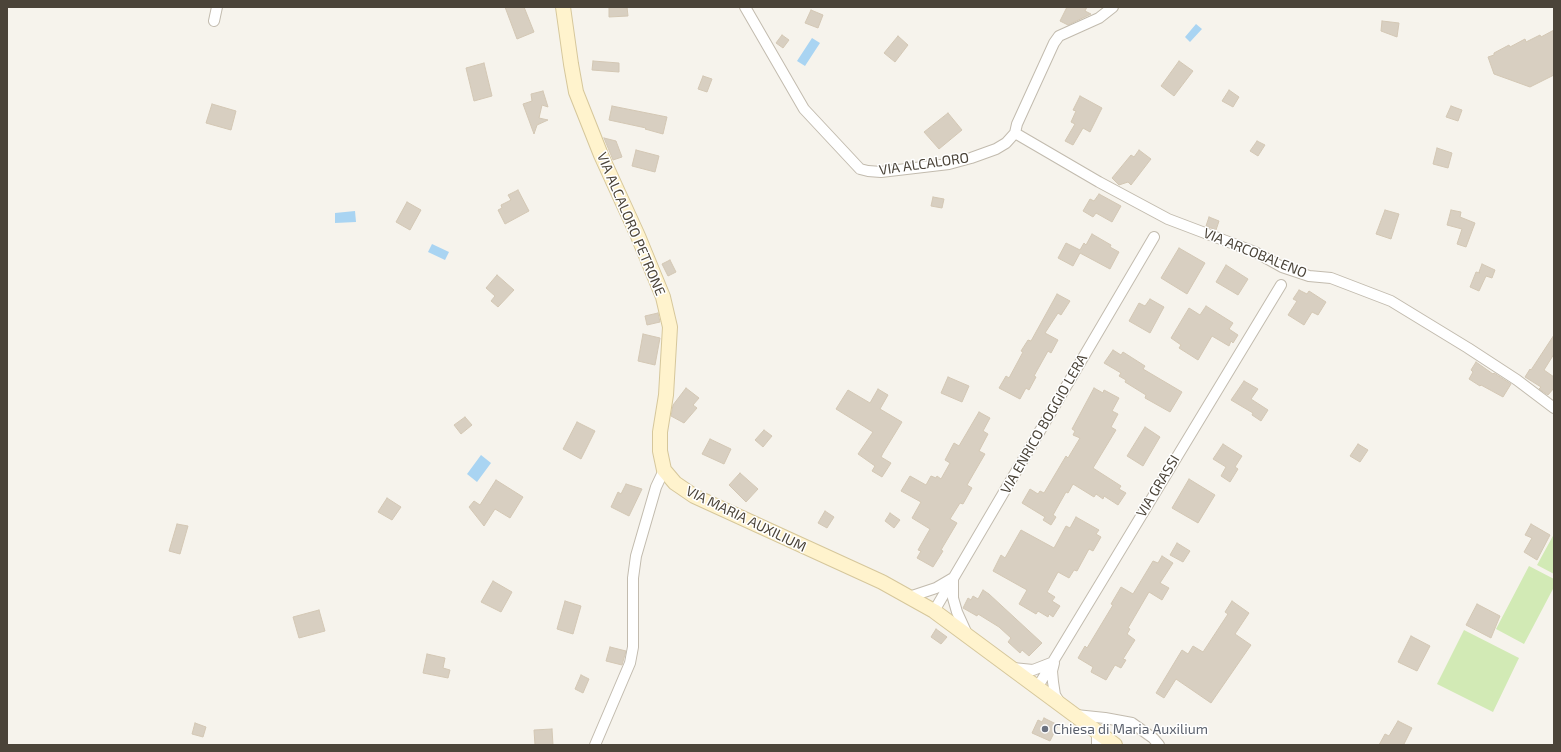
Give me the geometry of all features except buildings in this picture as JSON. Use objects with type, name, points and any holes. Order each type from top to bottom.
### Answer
[{"type":"street","points":[[214,21],[217,7]]},
{"type":"street","name":"VIA ALCALORO PETRONE","points":[[563,7],[576,92],[601,155],[638,236],[663,297],[670,327],[666,395],[660,432],[660,451],[664,470]]},
{"type":"street","name":"VIA ALCALORO","points":[[745,7],[804,109],[860,169],[868,172],[881,172],[949,164],[972,158],[996,149],[1006,143],[1016,133]]},
{"type":"street","points":[[1016,133],[1017,124],[1056,39],[1059,36],[1099,18],[1113,7]]},
{"type":"street","name":"VIA ARCOBALENO","points":[[1016,133],[1099,182],[1168,219],[1255,252],[1282,266],[1309,276],[1330,278],[1391,302],[1468,348],[1517,380],[1554,408]]},
{"type":"street","name":"VIA ENRICO BOGGIO LERA","points":[[934,611],[1154,237]]},
{"type":"street","name":"VIA GRASSI","points":[[1036,688],[1281,285]]},
{"type":"street","points":[[595,745],[630,663],[633,647],[633,578],[636,556],[656,487],[664,470]]},
{"type":"street","name":"VIA MARIA AUXILIUM","points":[[664,470],[675,483],[694,496],[882,582],[934,611],[1074,715],[1097,739],[1115,745]]},
{"type":"street","points":[[909,597],[936,588],[953,578]]},
{"type":"street","points":[[953,578],[953,598],[957,612],[968,636]]},
{"type":"street","points":[[1008,667],[1033,670],[1053,660]]},
{"type":"street","points":[[1053,660],[1052,671],[1055,695],[1062,706]]},
{"type":"street","points":[[1074,715],[1105,718],[1132,723],[1153,738],[1159,745]]},
{"type":"green space","points":[[1554,534],[1554,574],[1537,565]]},
{"type":"green space","points":[[1529,566],[1554,579],[1554,587],[1524,644],[1496,629]]},
{"type":"green space","points":[[1464,630],[1519,658],[1493,712],[1437,684]]},
{"type":"water","points":[[1196,24],[1202,29],[1190,42],[1185,37]]},
{"type":"water","points":[[812,38],[820,43],[805,66],[797,61]]},
{"type":"water","points":[[355,211],[356,222],[335,223],[335,213]]},
{"type":"water","points":[[432,244],[449,252],[445,260],[428,252]]},
{"type":"water","points":[[481,455],[491,463],[477,482],[467,474]]},
{"type":"place","name":"Chiesa di Maria Auxilium","points":[[1045,729]]}]
